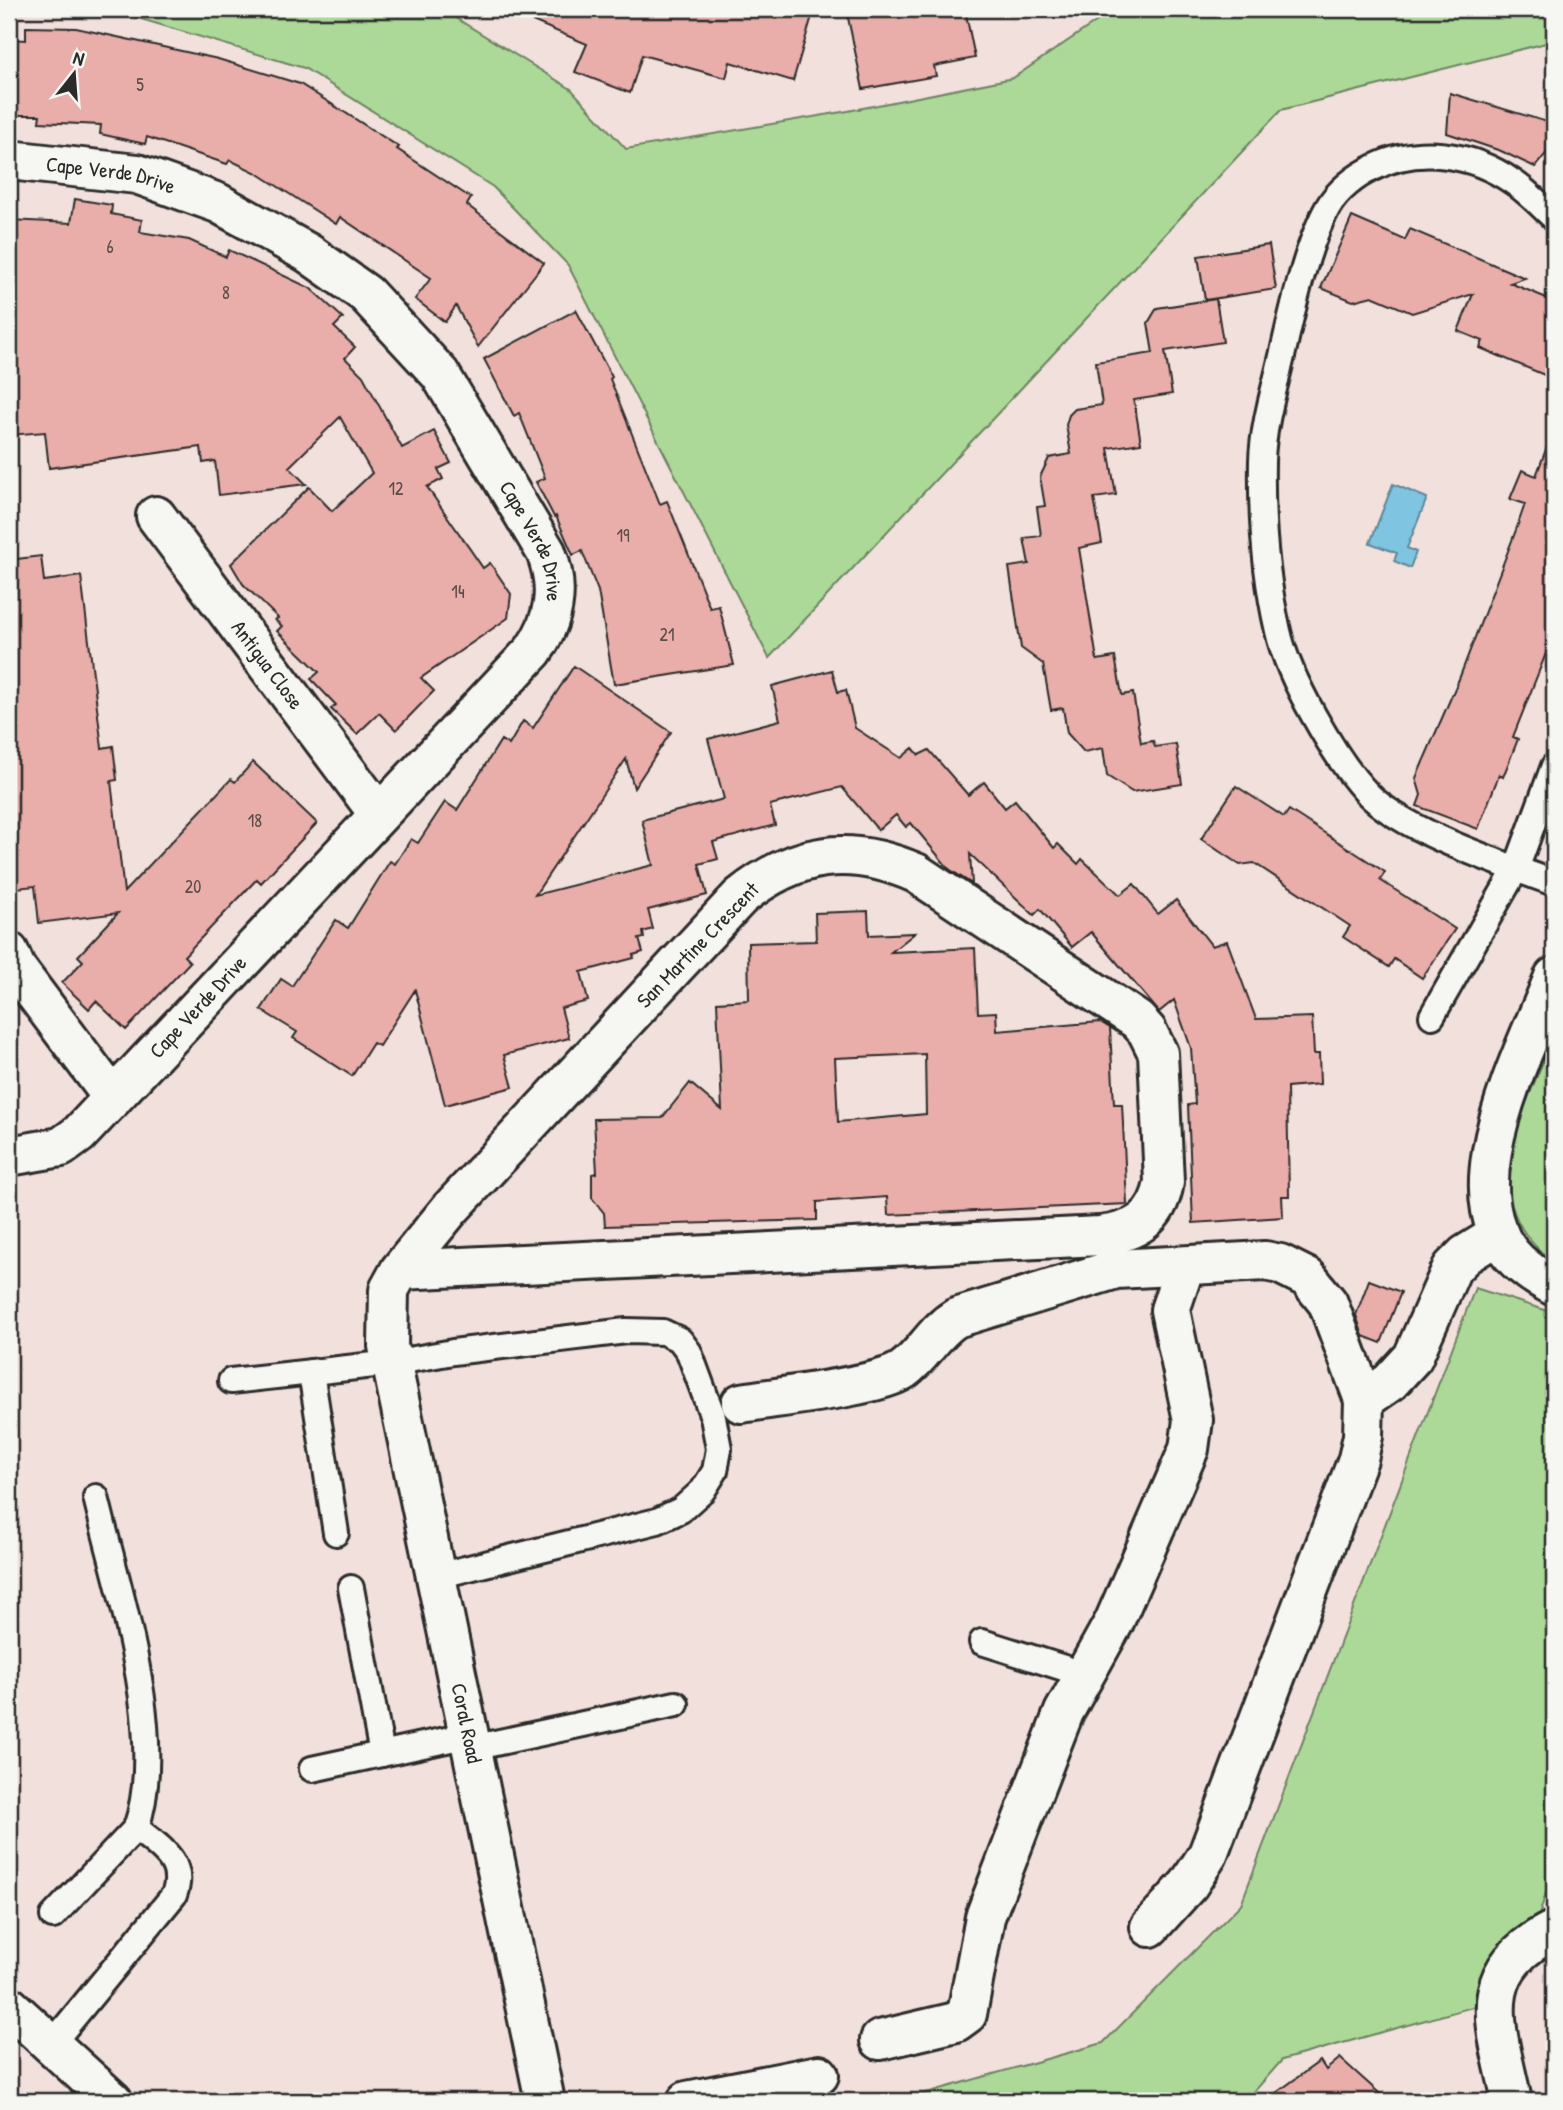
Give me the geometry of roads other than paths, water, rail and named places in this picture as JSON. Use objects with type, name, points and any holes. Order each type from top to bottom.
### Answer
[{"type":"street","name":"Cape Verde Drive","points":[[9,160],[137,174],[218,203],[308,253],[366,294],[440,374],[546,552],[552,567],[555,606],[544,636],[79,1134],[61,1147],[9,1156]]},
{"type":"street","name":"Antigua Close","points":[[156,516],[378,813]]},
{"type":"street","name":"San Martine Crescent","points":[[390,1355],[389,1290],[400,1270],[450,1209],[740,897],[764,877],[793,864],[823,856],[871,858],[916,873],[1137,1020],[1147,1031],[1157,1054],[1164,1182],[1158,1206],[1140,1226],[1127,1232],[1100,1236],[400,1270]]},
{"type":"street","points":[[9,952],[16,968],[113,1098]]},
{"type":"street","points":[[1554,976],[1505,1104],[1490,1152],[1487,1191],[1499,1234],[1525,1269],[1554,1286]]},
{"type":"street","points":[[1364,1400],[1390,1382],[1413,1357],[1452,1268],[1465,1255],[1499,1234]]},
{"type":"street","points":[[741,1404],[889,1377],[914,1361],[936,1333],[956,1318],[1033,1292],[1116,1269],[1265,1261],[1280,1264],[1308,1278],[1328,1303],[1364,1400],[1363,1436],[1358,1459],[1208,1854],[1189,1884],[1150,1927]]},
{"type":"street","points":[[880,2040],[956,2022],[967,2014],[972,1999],[975,1956],[985,1917],[1064,1712],[1119,1610],[1192,1437],[1193,1420],[1170,1310],[1185,1266]]},
{"type":"street","name":"Coral Road","points":[[390,1355],[545,2101]]},
{"type":"street","points":[[1512,2101],[1496,2022],[1496,1994],[1501,1976],[1513,1957],[1554,1930]]},
{"type":"street","points":[[9,2006],[113,2101]]},
{"type":"street","points":[[687,2101],[819,2075]]},
{"type":"lane","points":[[1554,218],[1512,181],[1450,156],[1418,153],[1393,157],[1355,177],[1328,206],[1295,301],[1262,459],[1266,568],[1278,634],[1296,679],[1323,729],[1368,794],[1397,818],[1554,883]]},
{"type":"lane","points":[[1432,1016],[1516,869],[1554,766]]},
{"type":"lane","points":[[231,1381],[311,1372],[390,1355],[453,1352],[626,1331],[663,1332],[680,1340],[690,1352],[713,1417],[719,1449],[715,1471],[704,1490],[681,1510],[657,1521],[437,1576]]},
{"type":"lane","points":[[311,1372],[336,1533]]},
{"type":"lane","points":[[53,1916],[136,1828],[146,1800],[144,1703],[96,1497]]},
{"type":"lane","points":[[351,1588],[382,1754]]},
{"type":"lane","points":[[982,1642],[1086,1675]]},
{"type":"lane","points":[[312,1769],[382,1754],[676,1704]]},
{"type":"lane","points":[[51,2045],[174,1895],[178,1872],[169,1856],[136,1828]]},
{"type":"water","points":[[1393,484],[1427,498],[1407,548],[1416,552],[1410,568],[1394,561],[1397,553],[1370,543]]}]
